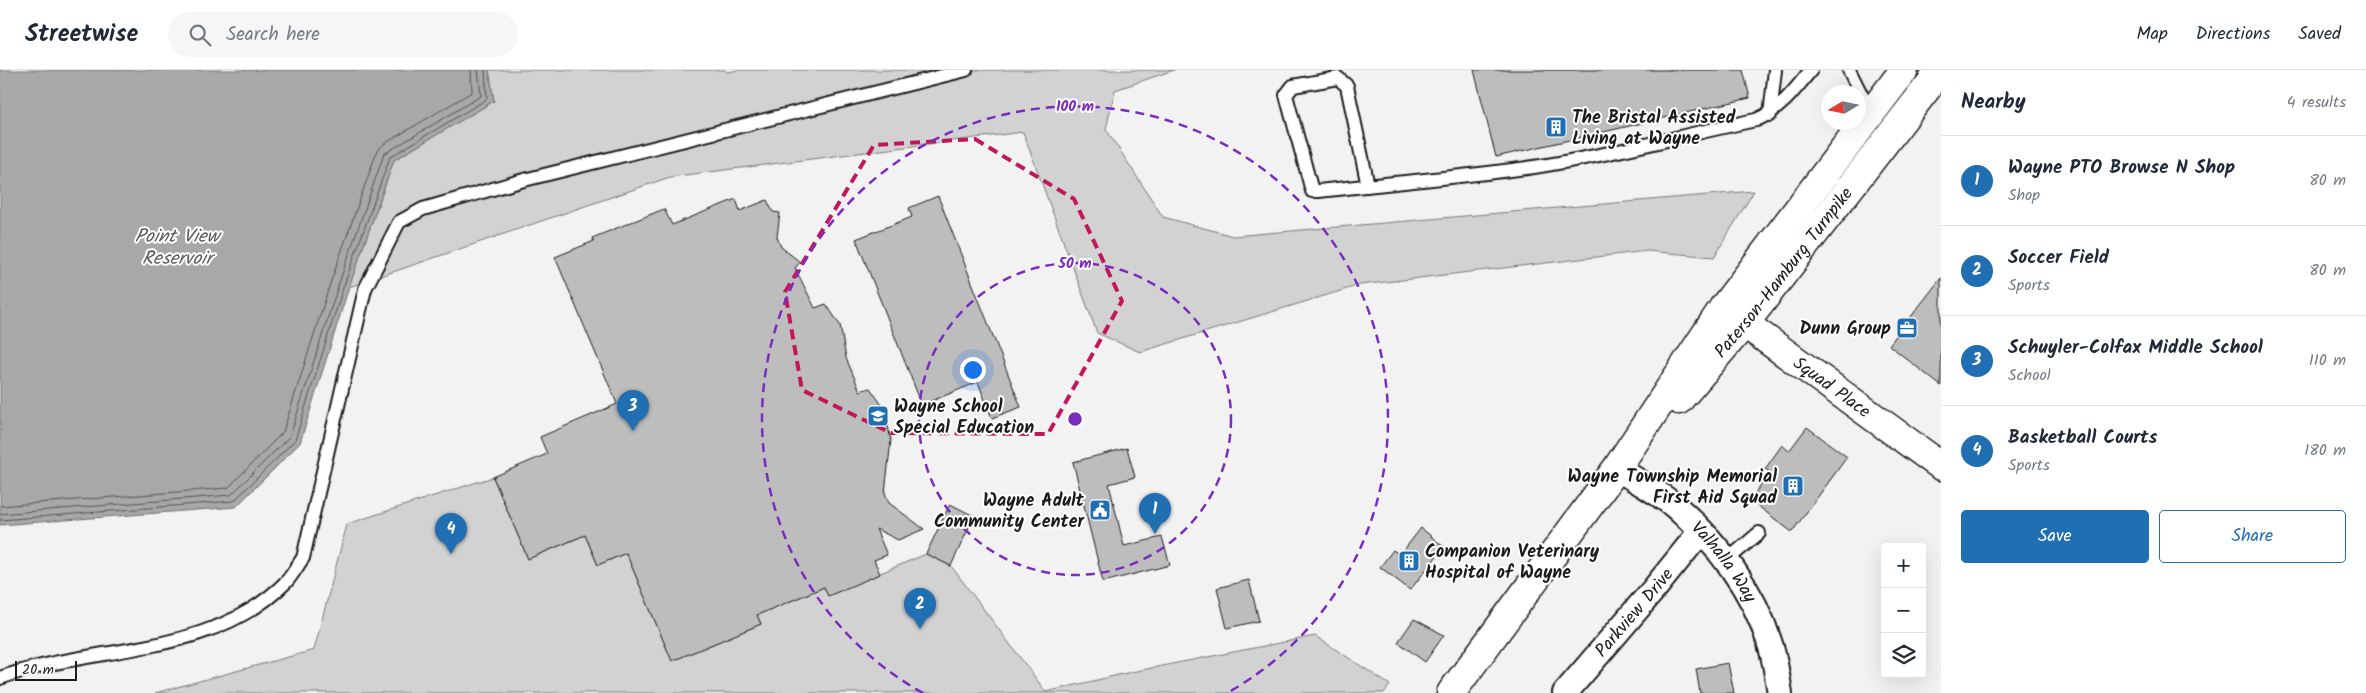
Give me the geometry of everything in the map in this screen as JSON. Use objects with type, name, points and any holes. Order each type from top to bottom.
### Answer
[{"type":"main road","name":"Paterson-Hamburg Turnpike","points":[[1451,693],[1617,468],[1723,308],[1904,70]]},
{"type":"main road","name":"Paterson-Hamburg Turnpike","points":[[1617,468],[1745,323],[1941,70]]},
{"type":"main road","name":"Squad Place","points":[[1723,308],[1941,466]]},
{"type":"street","name":"Valhalla Way","points":[[1617,468],[1676,506],[1701,531],[1726,561],[1748,593],[1762,622],[1770,642],[1780,693]]},
{"type":"street","name":"Parkview Drive","points":[[1565,693],[1701,531]]},
{"type":"lane","points":[[0,678],[41,666],[164,644],[223,624],[256,607],[286,582],[303,558],[365,289],[399,222],[423,209],[524,180],[966,70]]},
{"type":"lane","points":[[1770,114],[1775,70]]},
{"type":"lane","points":[[1368,186],[1347,86],[1338,78],[1293,86],[1286,95],[1312,191],[1368,186],[1534,167],[1683,137],[1756,120],[1770,114],[1790,96],[1810,70]]},
{"type":"lane","points":[[1849,70],[1865,102],[1868,118]]},
{"type":"lane","points":[[1726,561],[1760,533]]},
{"type":"highlighted area","points":[[975,139],[1074,199],[1122,301],[1048,434],[891,433],[802,390],[785,292],[874,145]]},
{"type":"shaded area","points":[[489,70],[725,70],[727,72],[739,70],[1174,70],[1115,90],[1106,129],[1163,217],[1233,236],[1754,191],[1714,257],[1647,251],[1360,285],[1140,352],[1097,333],[1023,132],[670,177],[349,287],[394,160],[494,101]]},
{"type":"shaded area","points":[[493,477],[528,559],[585,535],[598,565],[626,553],[672,661],[761,624],[757,615],[824,587],[828,595],[926,554],[951,566],[1046,692],[1131,672],[1315,636],[1390,685],[1384,693],[155,693],[314,650],[347,524]]},
{"type":"water","name":"Point View Reservoir","points":[[0,70],[489,70],[494,101],[394,160],[349,287],[300,443],[236,507],[0,525]]},
{"type":"building","name":"The Bristal Assisted Living at Wayne","points":[[1474,70],[1743,70],[1750,98],[1496,157]]},
{"type":"building","points":[[938,196],[1021,407],[992,418],[978,382],[922,405],[856,239],[912,217],[909,208]]},
{"type":"building","points":[[736,199],[740,211],[767,200],[773,212],[780,213],[777,237],[781,247],[800,262],[795,268],[815,308],[826,304],[840,325],[846,358],[860,391],[870,388],[884,408],[891,440],[885,493],[889,503],[924,529],[898,540],[876,529],[887,555],[874,560],[880,574],[828,596],[824,587],[757,615],[761,624],[672,661],[626,553],[598,565],[585,535],[528,559],[493,477],[547,454],[540,437],[617,404],[555,257],[594,241],[592,238],[664,209],[672,225]]},
{"type":"building","points":[[1941,278],[1941,386],[1889,345]]},
{"type":"building","name":"Wayne Township Memorial First Aid Squad","points":[[1807,427],[1847,457],[1792,532],[1750,500],[1770,472],[1765,469],[1782,445],[1789,451]]},
{"type":"building","name":"Wayne Adult Community Center","points":[[1127,448],[1135,477],[1109,484],[1124,546],[1162,537],[1170,565],[1103,582],[1073,462]]},
{"type":"building","points":[[950,504],[974,516],[951,566],[926,554]]},
{"type":"building","name":"Companion Veterinary Hospital of Wayne","points":[[1421,528],[1444,547],[1410,590],[1380,567],[1393,550],[1400,555]]},
{"type":"building","points":[[1249,580],[1259,621],[1227,628],[1217,588]]},
{"type":"building","points":[[1414,619],[1444,635],[1425,662],[1398,642]]},
{"type":"building","points":[[1728,663],[1734,693],[1700,693],[1696,669]]},
{"type":"place","name":"The Bristal Assisted Living at Wayne","points":[[1556,127]]},
{"type":"place","name":"Dunn Group","points":[[1907,328]]},
{"type":"place","name":"Wayne School Special Education","points":[[878,416]]},
{"type":"place","name":"Schuyler-Colfax Middle School","points":[[633,431]]},
{"type":"place","name":"Wayne Township Memorial First Aid Squad","points":[[1793,486]]},
{"type":"place","name":"Wayne Adult Community Center","points":[[1100,510]]},
{"type":"place","name":"Wayne PTO Browse N Shop","points":[[1155,534]]},
{"type":"place","name":"Basketball Courts","points":[[451,554]]},
{"type":"place","name":"Companion Veterinary Hospital of Wayne","points":[[1409,561]]},
{"type":"place","name":"Soccer Field","points":[[920,629]]}]
